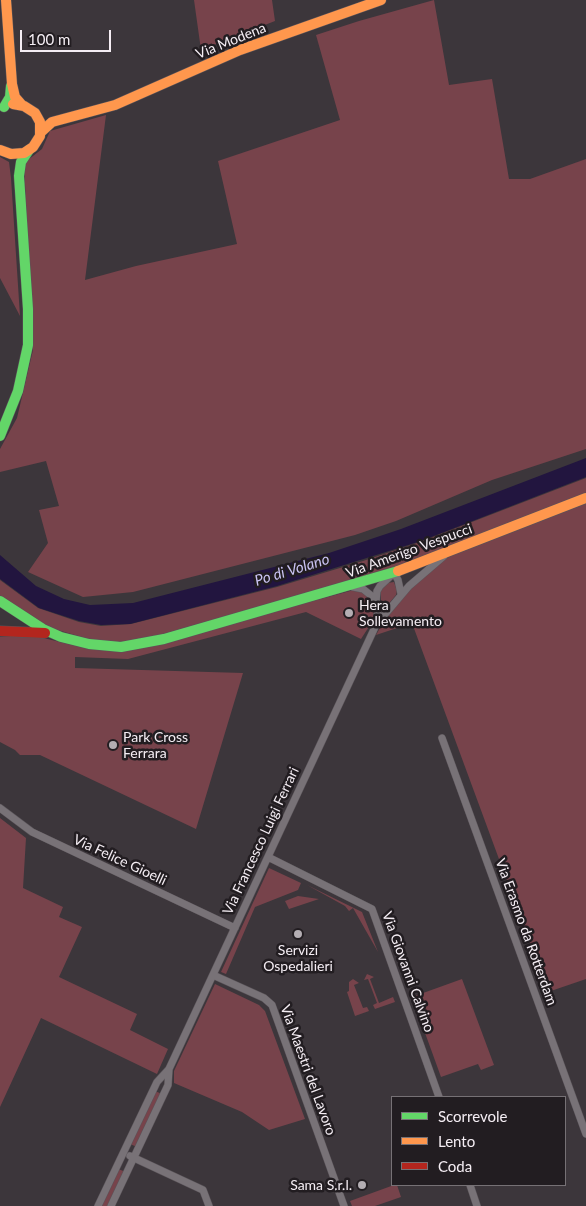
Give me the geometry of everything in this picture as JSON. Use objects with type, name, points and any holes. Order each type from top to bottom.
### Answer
[{"type":"main road","points":[[0,436],[18,391],[28,336],[19,176],[20,162],[37,143],[40,133],[36,115],[22,105],[15,97],[12,84],[6,0]]},
{"type":"main road","name":"Via Modena","points":[[40,133],[47,125],[63,118],[115,105],[240,50],[381,0]]},
{"type":"main road","points":[[2,108],[10,97],[12,84]]},
{"type":"main road","points":[[2,108],[22,105]]},
{"type":"main road","name":"Via Modena","points":[[36,115],[48,119],[63,118]]},
{"type":"main road","points":[[4,152],[21,154],[29,150]]},
{"type":"main road","points":[[4,152],[15,162],[19,176]]},
{"type":"main road","name":"Via Amerigo Vespucci","points":[[61,637],[104,646],[143,644],[350,588],[450,552],[586,498]]},
{"type":"main road","points":[[0,602],[43,629],[61,637]]},
{"type":"main road","points":[[0,602],[16,631]]},
{"type":"main road","points":[[0,631],[37,632],[61,637]]},
{"type":"street","name":"Via Francesco Luigi Ferrari","points":[[98,1206],[157,1082],[169,1069],[376,625],[401,594],[450,552]]},
{"type":"street","name":"Via Francesco Luigi Ferrari","points":[[376,625],[377,591],[394,573]]},
{"type":"street","points":[[394,573],[398,580],[401,594]]},
{"type":"street","points":[[350,588],[363,589],[373,597],[376,603]]},
{"type":"street","name":"Via Erasmo da Rotterdam","points":[[442,738],[586,1134]]},
{"type":"street","name":"Via Felice Gioelli","points":[[0,808],[32,832],[235,928]]},
{"type":"street","name":"Via Giovanni Calvino","points":[[268,857],[372,909],[439,1096]]},
{"type":"street","name":"Via Maestri del Lavoro","points":[[213,975],[264,998],[272,1005],[344,1206]]},
{"type":"street","name":"Via Francesco Luigi Ferrari","points":[[111,1206],[168,1085],[169,1069]]},
{"type":"street","points":[[124,1153],[203,1190],[209,1206]]},
{"type":"street","points":[[470,1186],[478,1206]]},
{"type":"shaded area","points":[[194,0],[272,0],[275,21],[201,50]]},
{"type":"shaded area","points":[[434,0],[449,85],[492,79],[509,179],[530,179],[586,159],[586,449],[492,480],[396,521],[355,535],[133,592],[83,597],[28,572],[48,543],[39,510],[59,506],[46,461],[0,472],[0,449],[17,418],[33,350],[24,163],[42,149],[50,131],[106,115],[85,280],[136,266],[237,244],[218,161],[340,120],[316,35]]},
{"type":"shaded area","points":[[0,157],[9,162],[20,316],[0,278]]},
{"type":"shaded area","points":[[586,478],[586,493],[397,568],[156,636],[125,642],[95,641],[44,626],[0,598],[0,580],[38,608],[79,622],[101,626],[131,624],[277,587],[363,561],[420,542]]},
{"type":"shaded area","points":[[586,502],[586,979],[548,992],[412,623],[376,635],[386,617],[414,584],[451,555]]},
{"type":"shaded area","points":[[394,582],[397,591],[396,595],[381,613],[381,588],[387,583]]},
{"type":"shaded area","name":"Park Cross Ferrara","points":[[350,591],[360,591],[370,599],[374,612],[372,622],[361,639],[306,612],[128,659],[75,657],[75,668],[243,673],[196,829],[40,755],[20,755],[0,742],[0,637],[35,636],[77,646],[130,650]]},
{"type":"shaded area","points":[[0,818],[26,838],[23,888],[63,907],[59,917],[82,927],[59,977],[137,1014],[130,1030],[168,1049],[157,1074],[41,1018],[0,1107]]},
{"type":"shaded area","points":[[269,868],[301,883],[298,890],[255,907],[226,974],[221,972]]},
{"type":"shaded area","points":[[307,885],[362,912],[378,952],[353,908],[349,911],[345,906]]},
{"type":"shaded area","points":[[298,896],[319,899],[289,909],[285,901]]},
{"type":"shaded area","points":[[367,974],[374,977],[370,979],[379,1003],[393,997],[395,1002],[375,1009],[373,1005],[377,1003],[368,979],[364,980]]},
{"type":"shaded area","points":[[353,979],[359,983],[354,985],[363,1008],[367,1007],[369,1011],[355,1016],[347,992],[349,991],[349,982]]},
{"type":"shaded area","points":[[462,979],[494,1065],[481,1070],[478,1064],[441,1077],[412,997]]},
{"type":"shaded area","points":[[215,984],[259,1005],[265,1011],[305,1119],[269,1130],[242,1112],[174,1083],[174,1071]]},
{"type":"shaded area","points":[[155,1091],[162,1094],[137,1147],[130,1144]]},
{"type":"shaded area","points":[[118,1169],[126,1172],[110,1206],[100,1206]]},
{"type":"shaded area","points":[[391,1186],[397,1186],[401,1197],[375,1206],[352,1206],[350,1201]]},
{"type":"water","name":"Po di Volano","points":[[586,458],[586,477],[421,541],[277,586],[130,624],[101,625],[79,621],[39,608],[0,579],[0,555],[36,586],[64,599],[90,605],[133,603],[329,553],[401,529]]},
{"type":"traffic: fast","points":[[4,107],[10,97],[11,86]]},
{"type":"traffic: fast","points":[[0,436],[18,391],[28,345],[28,309],[19,176],[21,162],[29,150]]},
{"type":"traffic: fast","points":[[61,637],[89,644],[121,647],[164,639],[398,571]]},
{"type":"traffic: fast","points":[[0,601],[43,629],[61,637]]},
{"type":"traffic: slow","points":[[6,0],[12,84],[15,97],[22,105]]},
{"type":"traffic: slow","points":[[40,133],[52,122],[115,105],[240,50],[381,0]]},
{"type":"traffic: slow","points":[[0,150],[11,154],[24,153],[33,147],[40,136],[40,122],[35,113],[24,106],[13,104]]},
{"type":"traffic: slow","points":[[398,571],[586,498]]},
{"type":"traffic: jam","points":[[0,631],[45,633]]},
{"type":"place","name":"Hera Sollevamento","points":[[349,613]]},
{"type":"place","name":"Park Cross Ferrara","points":[[113,745]]},
{"type":"place","name":"Servizi Ospedalieri","points":[[298,934]]},
{"type":"place","name":"Sama S.r.l.","points":[[362,1185]]}]
